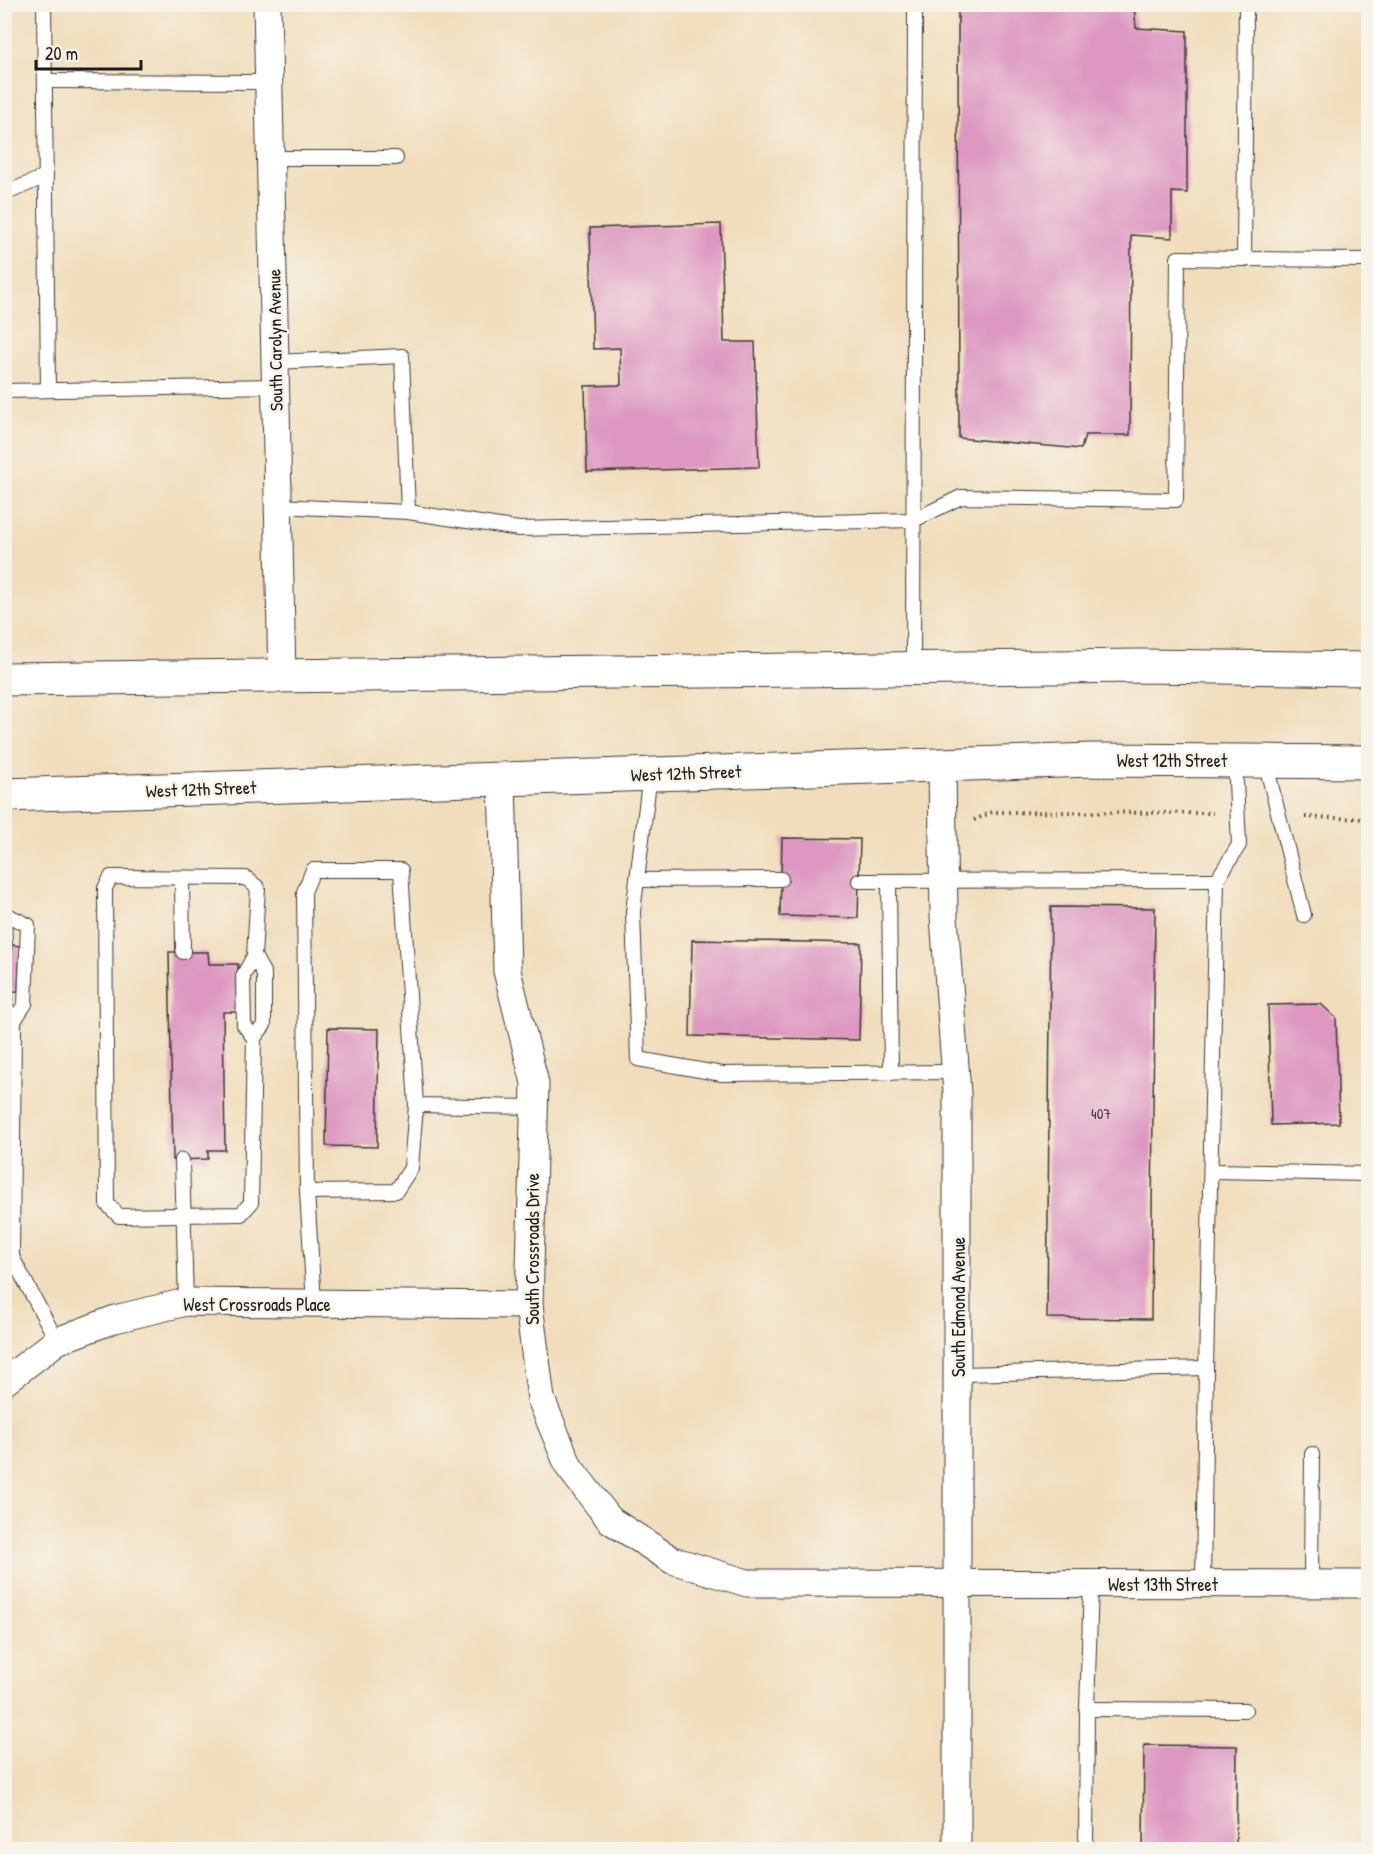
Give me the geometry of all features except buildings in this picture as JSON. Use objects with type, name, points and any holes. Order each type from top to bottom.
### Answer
[{"type":"main road","points":[[4,679],[1141,666],[1368,669]]},
{"type":"main road","name":"West 12th Street","points":[[4,795],[1092,760],[1368,762]]},
{"type":"street","name":"South Carolyn Avenue","points":[[267,4],[282,676]]},
{"type":"street","name":"South Edmond Avenue","points":[[942,766],[944,881],[956,1072],[957,1850]]},
{"type":"street","name":"South Crossroads Drive","points":[[501,778],[507,971],[535,1083],[529,1305],[541,1399],[569,1467],[610,1520],[672,1560],[747,1583],[958,1584]]},
{"type":"street","name":"West Crossroads Place","points":[[4,1382],[57,1341],[115,1319],[186,1302],[529,1305]]},
{"type":"street","name":"West 13th Street","points":[[958,1584],[1368,1584]]},
{"type":"lane","points":[[44,4],[48,390]]},
{"type":"lane","points":[[913,670],[915,4]]},
{"type":"lane","points":[[1244,259],[1246,4]]},
{"type":"lane","points":[[45,81],[269,82]]},
{"type":"lane","points":[[271,158],[396,158]]},
{"type":"lane","points":[[4,194],[46,176]]},
{"type":"lane","points":[[278,506],[408,512],[519,529],[914,520],[961,497],[1176,500],[1178,258],[1368,260]]},
{"type":"lane","points":[[4,391],[275,374],[402,356],[408,512]]},
{"type":"lane","points":[[1203,1584],[1217,880],[1239,844],[1235,814],[1250,761]]},
{"type":"lane","points":[[1250,761],[1278,815],[1304,915]]},
{"type":"lane","points":[[650,774],[633,912],[638,1059],[722,1074],[956,1072]]},
{"type":"lane","points":[[307,1192],[396,1191],[411,1168],[416,1105],[401,870],[313,870],[304,892],[307,1192],[314,1303]]},
{"type":"lane","points":[[254,956],[264,974],[264,1025],[254,1038],[251,1203],[241,1214],[119,1216],[107,1203],[105,888],[111,877],[246,878],[258,888],[254,956],[243,975],[244,1025],[254,1038]]},
{"type":"lane","points":[[182,878],[183,952]]},
{"type":"lane","points":[[637,880],[780,879]]},
{"type":"lane","points":[[859,881],[1217,880]]},
{"type":"lane","points":[[889,881],[891,1072]]},
{"type":"lane","points":[[5,945],[5,914],[28,925],[25,1004],[14,1021],[9,1133],[8,1258],[57,1341]]},
{"type":"lane","points":[[5,992],[5,1006],[14,1021]]},
{"type":"lane","points":[[416,1105],[534,1107]]},
{"type":"lane","points":[[182,1160],[186,1302]]},
{"type":"lane","points":[[1212,1171],[1368,1174]]},
{"type":"lane","points":[[958,1374],[1206,1368]]},
{"type":"lane","points":[[1311,1584],[1312,1454]]},
{"type":"lane","points":[[1086,1850],[1091,1584]]},
{"type":"lane","points":[[1087,1709],[1245,1710]]},
{"type":"path","points":[[979,819],[992,812],[1235,814]]},
{"type":"path","points":[[1278,815],[1368,819]]}]
